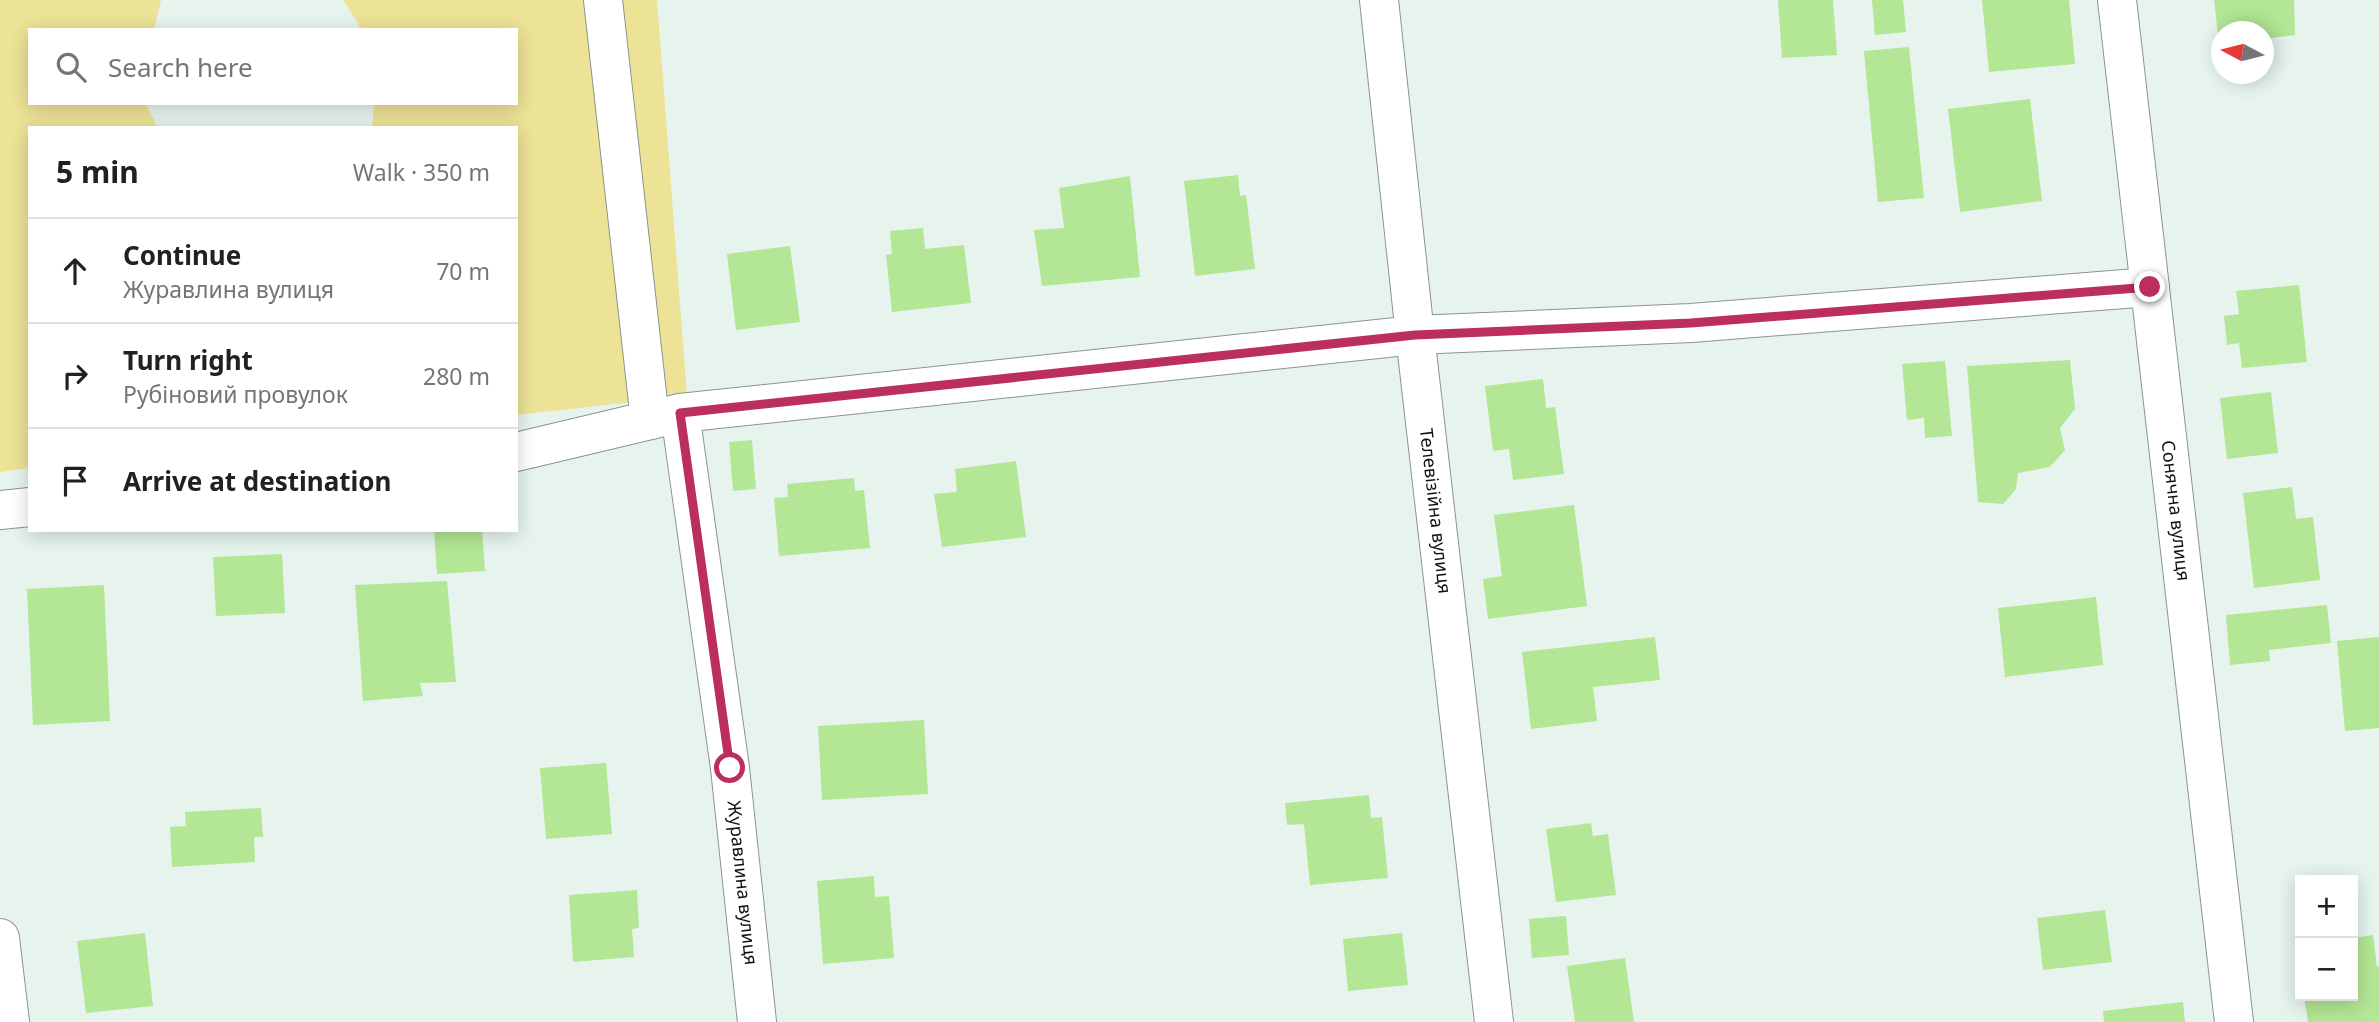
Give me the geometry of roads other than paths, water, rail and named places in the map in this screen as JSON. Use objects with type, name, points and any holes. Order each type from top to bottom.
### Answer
[{"type":"street","name":"Журавлина вулиця","points":[[603,0],[665,417],[730,768],[757,1022]]},
{"type":"street","name":"Телевізійна вулиця","points":[[1379,0],[1494,1022]]},
{"type":"street","name":"Сонячна вулиця","points":[[2118,0],[2234,1022]]},
{"type":"street","points":[[518,452],[665,417],[1415,335],[1691,323],[2150,287]]},
{"type":"street","points":[[0,510],[28,507]]},
{"type":"street","points":[[0,938],[10,1022]]}]
